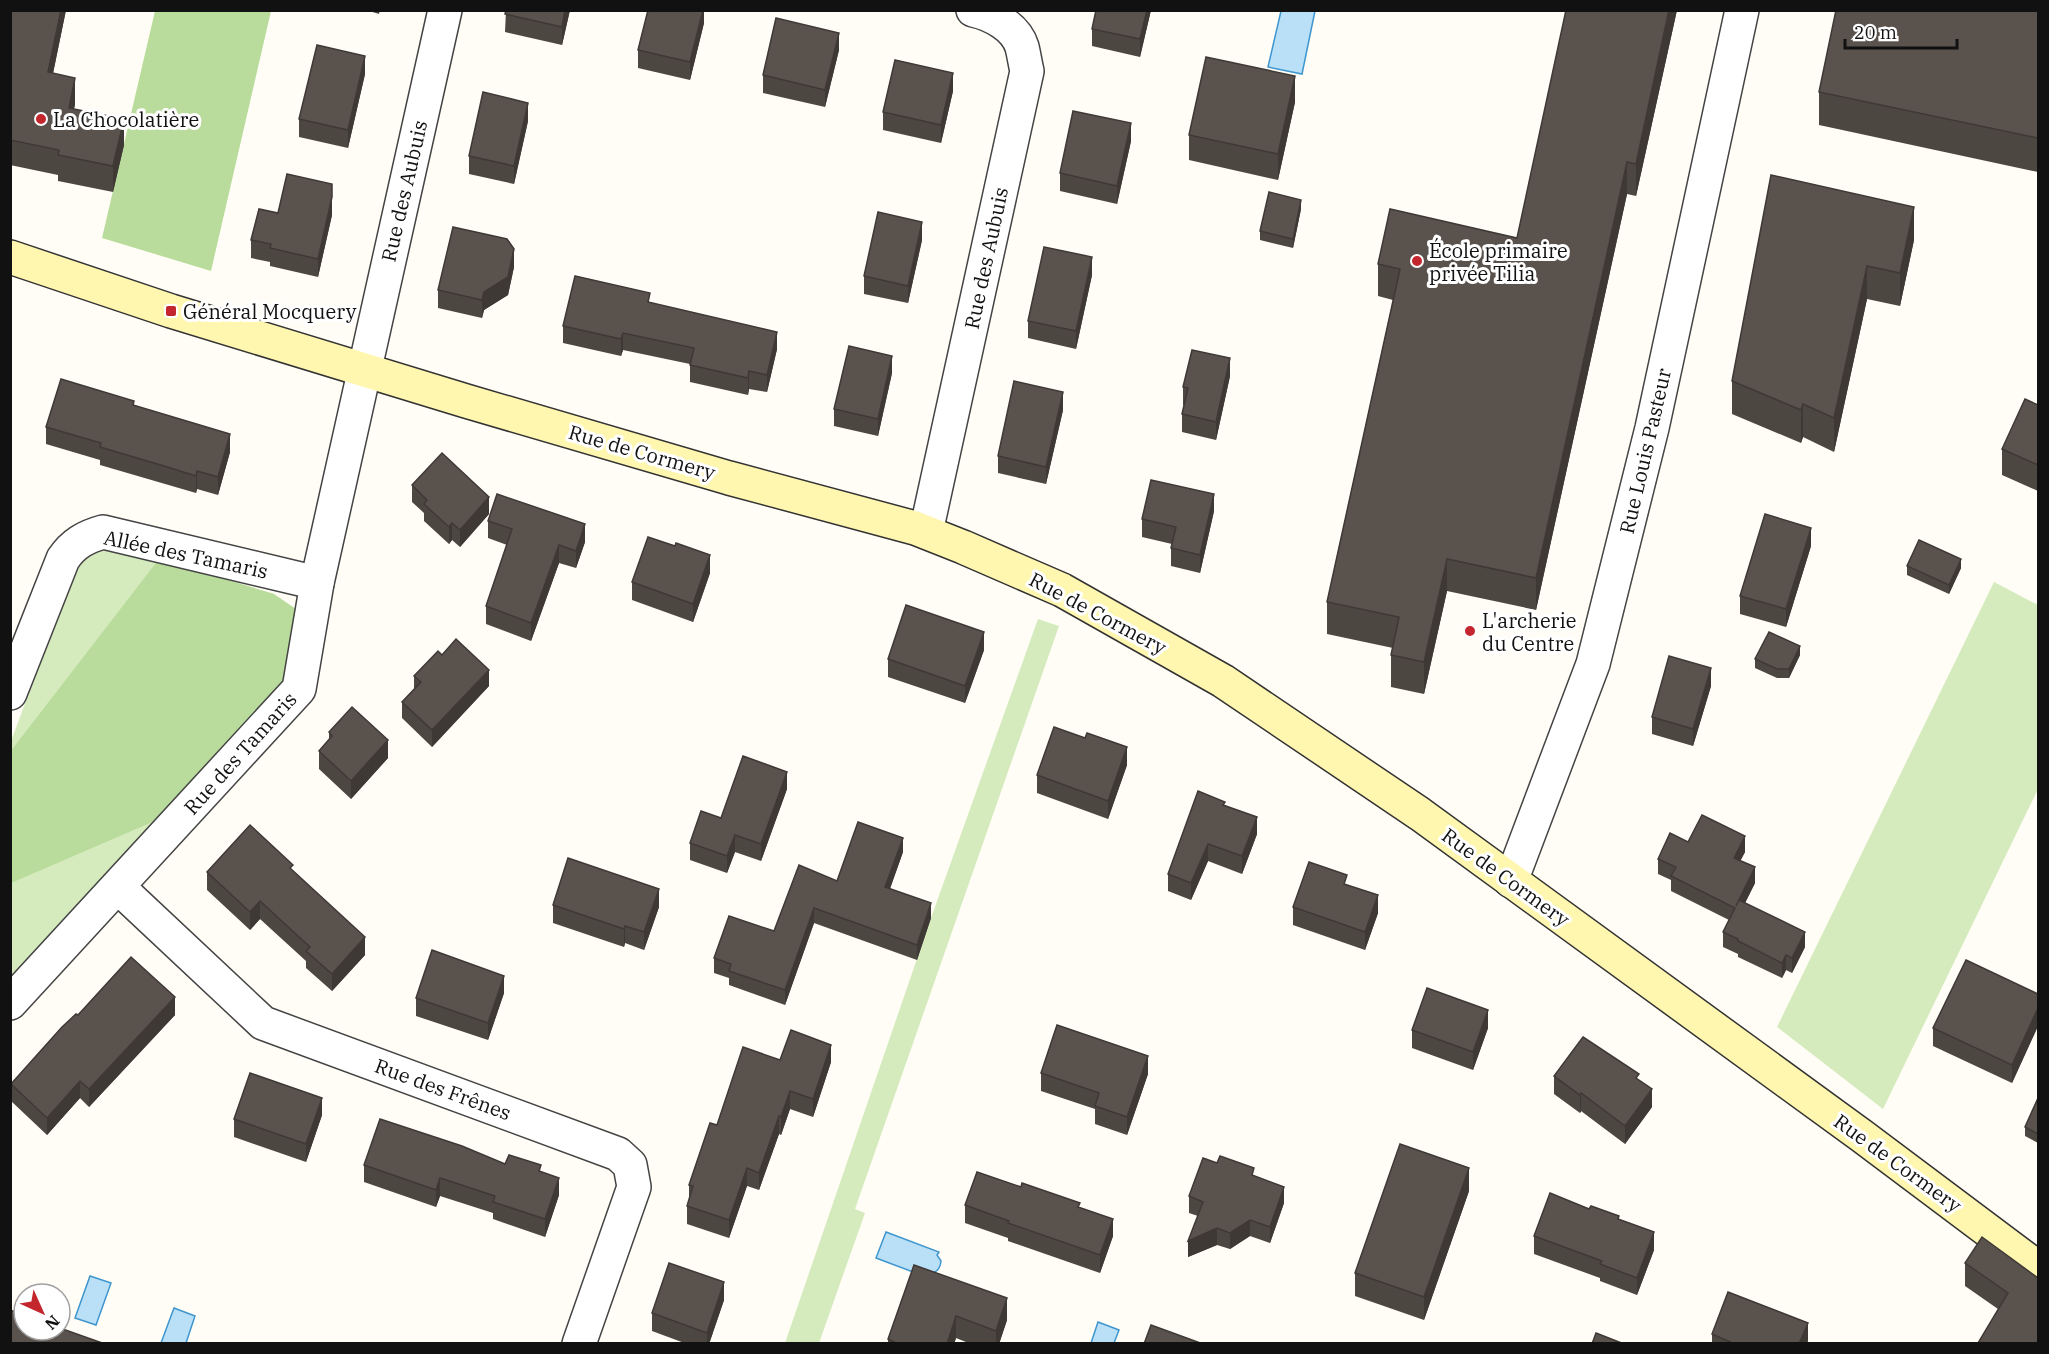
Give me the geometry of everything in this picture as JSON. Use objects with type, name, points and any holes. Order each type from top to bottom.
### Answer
[{"type":"main road","name":"Rue de Cormery","points":[[10,257],[171,311],[364,371],[729,478],[926,532],[1062,590],[1223,681],[1420,814],[1896,1161],[2038,1268]]},
{"type":"street","name":"Rue des Aubuis","points":[[364,371],[445,10]]},
{"type":"street","name":"Rue des Aubuis","points":[[926,532],[1027,71],[1022,44],[1009,27],[985,13],[973,10]]},
{"type":"street","name":"Rue Louis Pasteur","points":[[1511,881],[1593,664],[1653,428],[1742,10]]},
{"type":"street","name":"Rue des Tamaris","points":[[10,1003],[299,689],[317,583],[364,371]]},
{"type":"street","name":"Allée des Tamaris","points":[[10,693],[63,559],[70,548],[88,536],[104,532],[317,583]]},
{"type":"street","name":"Rue des Frênes","points":[[118,887],[263,1023],[618,1154],[630,1165],[634,1186],[579,1344]]},
{"type":"green space","points":[[155,11],[271,11],[211,271],[102,238]]},
{"type":"green space","points":[[113,545],[274,594],[285,681],[11,979],[10,744],[77,563]]},
{"type":"green space","points":[[159,559],[274,594],[296,609],[285,681],[157,820],[11,883],[10,752]]},
{"type":"green space","points":[[1994,582],[2038,605],[2038,789],[1883,1109],[1777,1027]]},
{"type":"green space","points":[[1038,619],[1059,626],[855,1209],[865,1213],[819,1343],[785,1343],[931,918]]},
{"type":"water","points":[[1281,11],[1315,11],[1302,74],[1268,67]]},
{"type":"water","points":[[886,1232],[939,1252],[937,1255],[941,1261],[939,1268],[930,1274],[929,1278],[876,1258]]},
{"type":"water","points":[[90,1276],[111,1283],[96,1325],[75,1318]]},
{"type":"water","points":[[174,1308],[195,1316],[186,1343],[161,1343]]},
{"type":"water","points":[[1098,1322],[1119,1330],[1114,1343],[1091,1343]]},
{"type":"building","name":"La Chocolatière","points":[[10,10],[61,10],[48,72],[75,78],[69,108],[124,119],[113,166],[58,155],[59,150],[10,140]]},
{"type":"building","points":[[506,10],[565,10],[562,27],[505,14]]},
{"type":"building","points":[[648,10],[703,10],[690,62],[638,50]]},
{"type":"building","points":[[1096,10],[1147,10],[1140,39],[1092,29]]},
{"type":"building","points":[[1566,10],[1669,10],[1636,164],[1627,162],[1536,578],[1447,559],[1424,662],[1391,655],[1399,617],[1327,602],[1400,269],[1378,264],[1390,209],[1517,238]]},
{"type":"building","points":[[1836,10],[2038,10],[2038,138],[1819,92]]},
{"type":"building","points":[[776,18],[839,33],[825,90],[763,75]]},
{"type":"building","points":[[317,45],[365,56],[348,130],[299,119]]},
{"type":"building","points":[[1206,57],[1295,76],[1278,154],[1189,135]]},
{"type":"building","points":[[895,60],[953,73],[941,125],[883,112]]},
{"type":"building","points":[[483,92],[528,103],[514,166],[469,156]]},
{"type":"building","points":[[1073,111],[1131,123],[1117,186],[1060,173]]},
{"type":"building","points":[[287,174],[332,184],[332,197],[318,259],[270,248],[271,244],[251,240],[259,209],[278,213]]},
{"type":"building","points":[[1771,175],[1914,207],[1900,273],[1867,266],[1834,418],[1803,404],[1801,410],[1732,381]]},
{"type":"building","points":[[1269,192],[1301,200],[1293,239],[1260,231]]},
{"type":"building","points":[[878,212],[922,222],[908,286],[864,276]]},
{"type":"building","points":[[453,227],[507,239],[514,249],[508,277],[484,292],[482,300],[438,290]]},
{"type":"building","points":[[1044,247],[1092,257],[1076,331],[1028,321]]},
{"type":"building","points":[[575,276],[650,293],[648,302],[777,332],[767,375],[749,371],[748,378],[690,365],[694,348],[623,333],[621,339],[563,326]]},
{"type":"building","points":[[849,346],[892,356],[878,419],[834,409]]},
{"type":"building","points":[[1192,350],[1230,358],[1216,422],[1182,414],[1188,388],[1183,387]]},
{"type":"building","points":[[61,379],[134,401],[133,405],[230,434],[218,477],[197,471],[196,476],[100,447],[101,443],[46,427]]},
{"type":"building","points":[[1014,381],[1063,392],[1046,467],[998,456]]},
{"type":"building","points":[[2025,399],[2038,405],[2038,465],[2002,449]]},
{"type":"building","points":[[442,453],[489,497],[460,530],[452,523],[449,527],[424,504],[427,500],[412,485]]},
{"type":"building","points":[[1151,480],[1214,494],[1200,555],[1171,548],[1176,527],[1142,519]]},
{"type":"building","points":[[497,494],[585,524],[576,551],[559,545],[531,623],[486,606],[512,529],[488,521]]},
{"type":"building","points":[[1765,514],[1811,528],[1786,609],[1740,596]]},
{"type":"building","points":[[648,537],[675,546],[676,543],[710,555],[693,604],[632,582]]},
{"type":"building","points":[[1919,540],[1961,559],[1949,585],[1907,566]]},
{"type":"building","points":[[906,605],[984,632],[965,686],[888,659]]},
{"type":"building","points":[[1769,632],[1800,646],[1789,669],[1777,669],[1755,659]]},
{"type":"building","points":[[456,639],[489,670],[432,730],[402,702],[421,682],[414,676],[438,651],[442,655]]},
{"type":"building","points":[[1669,656],[1711,668],[1693,729],[1652,717]]},
{"type":"building","points":[[352,707],[388,740],[351,781],[319,751],[332,736],[329,732]]},
{"type":"building","points":[[1054,727],[1085,738],[1087,733],[1127,747],[1108,801],[1037,775]]},
{"type":"building","points":[[743,756],[787,772],[761,844],[735,835],[727,856],[690,843],[701,811],[721,818]]},
{"type":"building","points":[[1198,791],[1225,802],[1223,805],[1257,817],[1242,856],[1208,844],[1191,883],[1168,874]]},
{"type":"building","points":[[1702,815],[1745,836],[1734,858],[1755,867],[1736,906],[1739,900],[1805,932],[1792,958],[1786,955],[1782,963],[1723,932],[1735,908],[1671,876],[1676,867],[1658,859],[1670,833],[1688,842]]},
{"type":"building","points":[[858,822],[903,838],[885,887],[931,903],[917,945],[814,908],[785,990],[729,971],[731,964],[714,958],[729,916],[774,931],[799,865],[837,881]]},
{"type":"building","points":[[250,825],[293,865],[290,868],[365,937],[332,974],[306,951],[310,947],[260,901],[250,912],[207,872]]},
{"type":"building","points":[[568,858],[659,889],[644,932],[625,926],[624,929],[553,905]]},
{"type":"building","points":[[1309,862],[1347,875],[1344,884],[1378,895],[1365,932],[1293,907]]},
{"type":"building","points":[[432,950],[504,976],[488,1023],[416,998]]},
{"type":"building","points":[[131,957],[175,997],[89,1089],[80,1081],[47,1118],[11,1084],[62,1027],[76,1014],[78,1015]]},
{"type":"building","points":[[1966,960],[2038,994],[2038,1008],[2012,1065],[1933,1028]]},
{"type":"building","points":[[1427,988],[1488,1010],[1473,1052],[1412,1030]]},
{"type":"building","points":[[1057,1025],[1148,1056],[1127,1117],[1095,1106],[1099,1093],[1041,1073]]},
{"type":"building","points":[[791,1030],[831,1045],[813,1099],[790,1091],[759,1173],[747,1168],[729,1220],[687,1206],[693,1186],[689,1185],[710,1123],[717,1125],[743,1047],[780,1060]]},
{"type":"building","points":[[1583,1037],[1639,1074],[1636,1078],[1652,1089],[1625,1126],[1554,1076]]},
{"type":"building","points":[[250,1073],[322,1098],[306,1144],[234,1119]]},
{"type":"building","points":[[2038,1098],[2038,1134],[2025,1127]]},
{"type":"building","points":[[380,1119],[462,1146],[505,1164],[509,1155],[541,1165],[539,1171],[559,1178],[545,1219],[493,1202],[495,1196],[440,1178],[436,1190],[364,1165]]},
{"type":"building","points":[[1400,1144],[1469,1168],[1424,1297],[1355,1273]]},
{"type":"building","points":[[1220,1156],[1254,1168],[1252,1175],[1284,1187],[1270,1227],[1250,1220],[1230,1233],[1217,1228],[1188,1241],[1203,1202],[1189,1196],[1203,1158],[1217,1163]]},
{"type":"building","points":[[977,1172],[1021,1187],[1022,1183],[1080,1203],[1078,1207],[1113,1219],[1100,1255],[1008,1223],[1009,1221],[965,1205]]},
{"type":"building","points":[[1550,1193],[1589,1209],[1591,1206],[1619,1216],[1618,1219],[1654,1232],[1637,1278],[1600,1264],[1602,1261],[1534,1236]]},
{"type":"building","points":[[1982,1237],[2038,1278],[2038,1344],[1978,1343],[2008,1293],[1965,1263]]},
{"type":"building","points":[[669,1263],[724,1282],[707,1333],[652,1313]]},
{"type":"building","points":[[914,1265],[1007,1298],[996,1331],[956,1316],[947,1344],[898,1344],[888,1339]]},
{"type":"building","points":[[1728,1292],[1808,1323],[1799,1344],[1735,1344],[1712,1334]]},
{"type":"building","points":[[10,1310],[12,1311],[12,1342],[72,1342],[72,1332],[105,1344],[10,1344]]},
{"type":"building","points":[[1151,1325],[1203,1344],[1144,1344]]},
{"type":"building","points":[[1596,1333],[1624,1344],[1592,1344]]},
{"type":"place","name":"La Chocolatière","points":[[41,119]]},
{"type":"place","name":"École primaire privée Tilia","points":[[1417,261]]},
{"type":"place","name":"Général Mocquery","points":[[171,311]]},
{"type":"place","name":"L'archerie du Centre","points":[[1470,631]]}]
